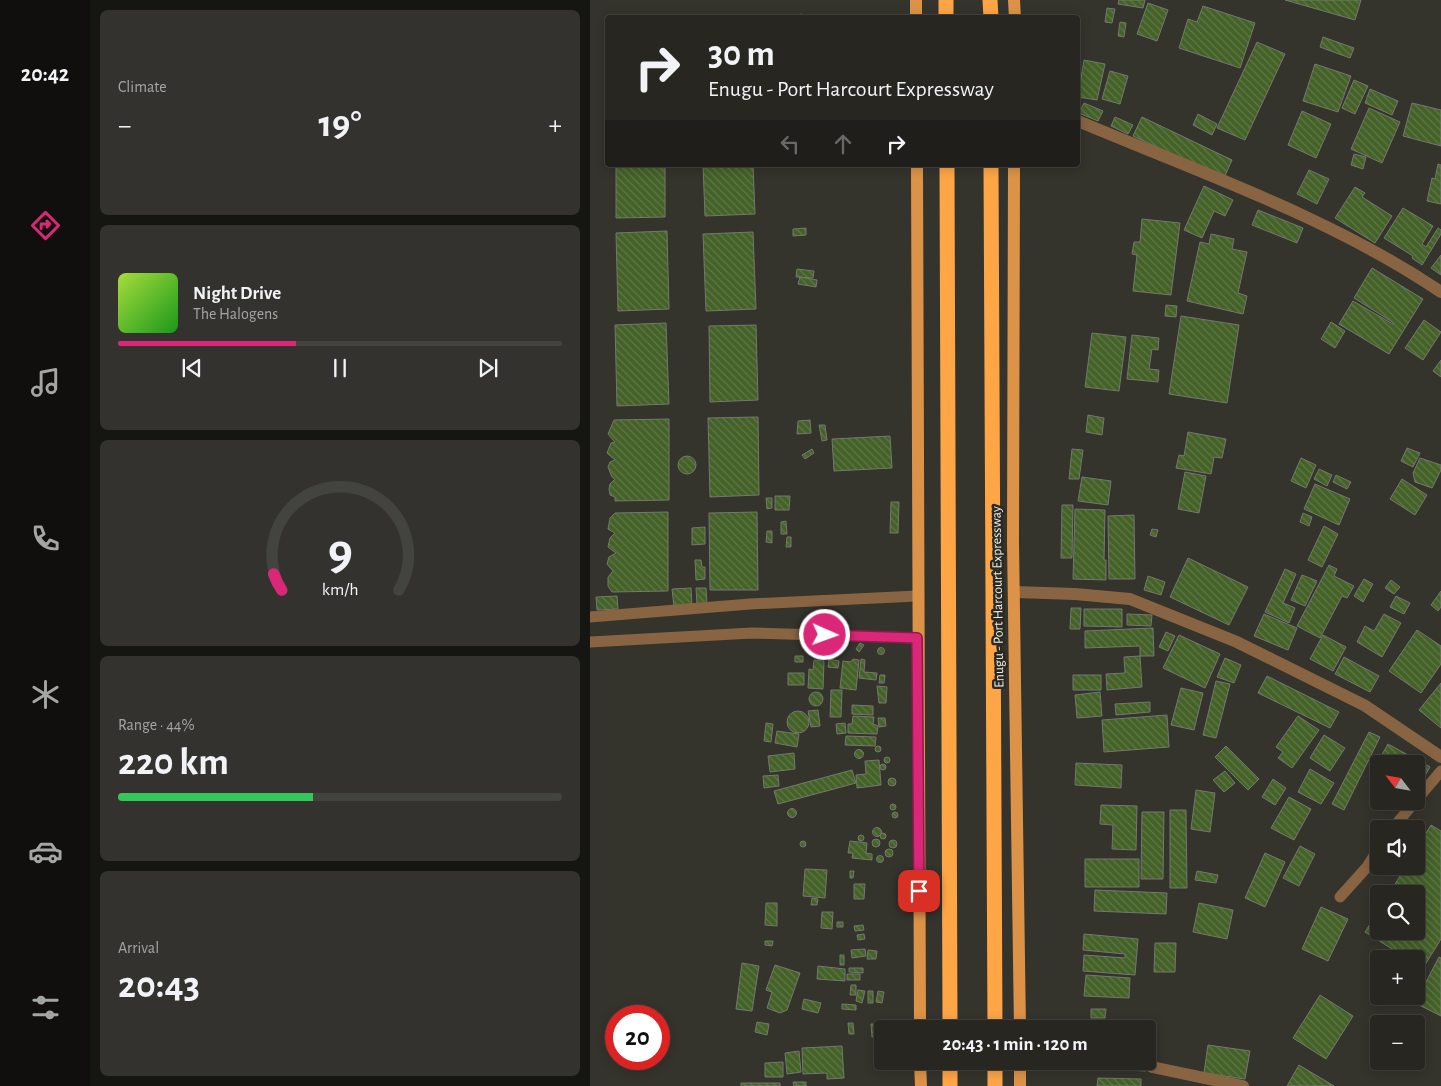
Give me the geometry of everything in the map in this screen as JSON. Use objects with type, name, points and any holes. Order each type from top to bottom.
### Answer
[{"type":"highway","points":[[946,0],[946,15]]},
{"type":"highway","points":[[990,0],[990,15]]},
{"type":"highway","points":[[946,167],[950,1020]]},
{"type":"highway","name":"Enugu - Port Harcourt Expressway","points":[[991,167],[995,1020]]},
{"type":"highway","points":[[950,1070],[950,1086]]},
{"type":"highway","points":[[995,1070],[995,1086]]},
{"type":"main road","points":[[916,0],[916,15]]},
{"type":"main road","points":[[1014,0],[1014,15]]},
{"type":"main road","points":[[917,167],[917,638],[920,1020]]},
{"type":"main road","name":"Enugu - Port Harcourt Expressway","points":[[1014,167],[1013,542],[1020,1020]]},
{"type":"main road","points":[[920,1070],[921,1086]]},
{"type":"main road","points":[[1020,1070],[1020,1086]]},
{"type":"street","points":[[1080,122],[1342,233],[1408,270],[1441,292]]},
{"type":"street","points":[[1015,592],[1075,594],[1130,599],[1237,642],[1339,693],[1364,706],[1441,757]]},
{"type":"street","points":[[1156,1068],[1243,1086]]},
{"type":"lane","points":[[590,617],[750,604],[917,596]]},
{"type":"lane","points":[[590,642],[752,633],[917,638]]},
{"type":"lane","points":[[1400,820],[1441,771]]},
{"type":"lane","points":[[1340,897],[1370,862]]},
{"type":"building","points":[[1119,0],[1145,0],[1143,8],[1118,4]]},
{"type":"building","points":[[1285,0],[1361,0],[1355,20]]},
{"type":"building","points":[[1148,3],[1168,10],[1157,41],[1137,34]]},
{"type":"building","points":[[1203,6],[1255,23],[1240,68],[1179,48],[1188,19],[1197,22]]},
{"type":"building","points":[[1107,8],[1115,9],[1112,23],[1105,22]]},
{"type":"building","points":[[1120,22],[1126,23],[1124,37],[1118,36]]},
{"type":"building","points":[[1323,37],[1354,48],[1350,58],[1320,47]]},
{"type":"building","points":[[1257,42],[1285,54],[1245,140],[1217,128]]},
{"type":"building","points":[[1084,60],[1105,64],[1097,100],[1080,97]]},
{"type":"building","points":[[1315,64],[1351,76],[1338,112],[1303,101]]},
{"type":"building","points":[[1110,71],[1128,76],[1120,104],[1102,99]]},
{"type":"building","points":[[1354,80],[1368,86],[1355,114],[1342,108]]},
{"type":"building","points":[[1370,89],[1398,101],[1392,115],[1365,103]]},
{"type":"building","points":[[1084,103],[1103,111],[1098,121],[1080,113]]},
{"type":"building","points":[[1412,103],[1441,110],[1441,146],[1403,136]]},
{"type":"building","points":[[1369,108],[1400,122],[1382,163],[1351,149]]},
{"type":"building","points":[[1302,111],[1331,124],[1316,158],[1288,145]]},
{"type":"building","points":[[1198,114],[1217,124],[1212,135],[1193,125]]},
{"type":"building","points":[[1115,117],[1133,125],[1128,134],[1111,126]]},
{"type":"building","points":[[1142,117],[1232,160],[1224,178],[1133,136]]},
{"type":"building","points":[[1354,154],[1366,157],[1363,169],[1351,165]]},
{"type":"building","points":[[1438,164],[1441,165],[1441,204],[1427,201],[1432,178],[1435,179]]},
{"type":"building","points":[[616,167],[665,167],[665,217],[616,218]]},
{"type":"building","points":[[703,167],[753,167],[755,214],[705,216]]},
{"type":"building","points":[[1309,170],[1329,179],[1317,204],[1297,194]]},
{"type":"building","points":[[1204,186],[1233,200],[1225,216],[1214,211],[1202,238],[1184,230]]},
{"type":"building","points":[[1355,187],[1365,193],[1362,197],[1392,216],[1375,243],[1335,218]]},
{"type":"building","points":[[1403,208],[1433,226],[1422,244],[1426,247],[1438,228],[1441,230],[1441,234],[1422,265],[1412,258],[1413,256],[1384,238]]},
{"type":"building","points":[[1258,210],[1303,228],[1297,243],[1252,225]]},
{"type":"building","points":[[1142,219],[1180,223],[1171,295],[1133,291],[1137,255],[1132,254],[1134,242],[1140,242]]},
{"type":"building","points":[[806,228],[806,235],[793,236],[793,229]]},
{"type":"building","points":[[667,231],[669,309],[618,311],[616,233]]},
{"type":"building","points":[[753,232],[756,309],[706,311],[703,234]]},
{"type":"building","points":[[1211,234],[1234,239],[1232,249],[1247,252],[1238,293],[1247,296],[1243,314],[1187,301],[1200,242],[1209,244]]},
{"type":"building","points":[[1441,255],[1441,275],[1431,268]]},
{"type":"building","points":[[1372,268],[1423,299],[1389,354],[1339,324],[1353,301],[1394,323],[1354,298]]},
{"type":"building","points":[[797,269],[814,271],[813,278],[796,277]]},
{"type":"building","points":[[800,277],[817,280],[816,287],[798,284]]},
{"type":"building","points":[[1166,305],[1177,306],[1176,317],[1165,316]]},
{"type":"building","points":[[1181,316],[1239,325],[1227,403],[1169,394]]},
{"type":"building","points":[[1424,320],[1441,332],[1423,360],[1405,348]]},
{"type":"building","points":[[1331,322],[1345,331],[1335,348],[1321,339]]},
{"type":"building","points":[[666,323],[669,404],[617,406],[615,325]]},
{"type":"building","points":[[756,325],[758,400],[710,402],[709,326]]},
{"type":"building","points":[[1092,333],[1126,337],[1119,391],[1085,387]]},
{"type":"building","points":[[1132,335],[1159,338],[1158,350],[1152,349],[1149,369],[1159,370],[1158,382],[1127,379]]},
{"type":"building","points":[[1441,360],[1441,377],[1433,371]]},
{"type":"building","points":[[1088,415],[1104,418],[1102,435],[1086,432]]},
{"type":"building","points":[[758,417],[759,495],[710,497],[708,418]]},
{"type":"building","points":[[669,419],[669,500],[615,501],[615,497],[610,495],[609,489],[610,484],[615,479],[612,477],[608,467],[610,462],[615,460],[607,453],[611,443],[615,442],[608,434],[614,420]]},
{"type":"building","points":[[810,420],[811,433],[797,434],[798,421]]},
{"type":"building","points":[[819,425],[825,425],[827,440],[822,441]]},
{"type":"building","points":[[1188,432],[1226,439],[1222,458],[1214,457],[1211,474],[1176,468],[1179,455],[1184,456]]},
{"type":"building","points":[[890,436],[892,468],[834,471],[832,439]]},
{"type":"building","points":[[1407,448],[1420,453],[1413,467],[1401,461]]},
{"type":"building","points":[[812,449],[814,453],[805,459],[802,455]]},
{"type":"building","points":[[1072,449],[1083,450],[1079,479],[1069,479]]},
{"type":"building","points":[[683,456],[691,456],[696,461],[694,472],[683,474],[678,469],[678,461]]},
{"type":"building","points":[[1301,458],[1316,465],[1306,488],[1291,481]]},
{"type":"building","points":[[1420,458],[1441,465],[1441,470],[1432,488],[1415,482],[1413,473]]},
{"type":"building","points":[[1319,469],[1332,475],[1327,486],[1314,479]]},
{"type":"building","points":[[1185,472],[1206,476],[1199,513],[1178,509]]},
{"type":"building","points":[[1336,475],[1351,482],[1347,489],[1333,482]]},
{"type":"building","points":[[1082,477],[1111,481],[1108,505],[1078,501]]},
{"type":"building","points":[[1402,479],[1427,495],[1415,515],[1390,499]]},
{"type":"building","points":[[1315,484],[1350,499],[1339,525],[1304,509]]},
{"type":"building","points":[[775,496],[790,496],[789,510],[775,510]]},
{"type":"building","points":[[766,498],[772,498],[772,508],[767,509]]},
{"type":"building","points":[[891,502],[899,502],[898,533],[890,533]]},
{"type":"building","points":[[1062,505],[1073,505],[1072,558],[1061,558]]},
{"type":"building","points":[[1075,509],[1105,510],[1104,560],[1106,560],[1106,580],[1073,579]]},
{"type":"building","points":[[668,512],[668,591],[612,592],[608,586],[608,577],[613,571],[607,564],[609,557],[616,553],[608,547],[610,538],[615,533],[608,529],[610,518],[615,513]]},
{"type":"building","points":[[757,512],[758,590],[710,590],[709,513]]},
{"type":"building","points":[[1303,513],[1312,517],[1309,526],[1300,522]]},
{"type":"building","points":[[1134,515],[1135,579],[1109,579],[1108,516]]},
{"type":"building","points":[[786,521],[787,534],[781,534],[781,522]]},
{"type":"building","points":[[1324,526],[1338,534],[1322,567],[1308,560]]},
{"type":"building","points":[[705,527],[705,544],[692,545],[692,528]]},
{"type":"building","points":[[1152,529],[1158,530],[1156,537],[1150,535]]},
{"type":"building","points":[[767,531],[772,531],[772,543],[766,542]]},
{"type":"building","points":[[787,537],[791,537],[791,547],[786,547]]},
{"type":"building","points":[[1188,558],[1248,587],[1229,625],[1170,597]]},
{"type":"building","points":[[695,560],[701,560],[702,567],[705,567],[705,579],[696,580]]},
{"type":"building","points":[[1329,565],[1337,569],[1334,576],[1354,586],[1347,598],[1342,596],[1320,638],[1297,626]]},
{"type":"building","points":[[1285,569],[1296,574],[1283,603],[1295,608],[1289,623],[1265,612]]},
{"type":"building","points":[[1302,575],[1317,581],[1305,606],[1291,600]]},
{"type":"building","points":[[1148,576],[1165,582],[1161,595],[1144,590]]},
{"type":"building","points":[[1364,579],[1373,584],[1363,602],[1354,596]]},
{"type":"building","points":[[1391,580],[1400,587],[1394,594],[1385,588]]},
{"type":"building","points":[[691,588],[692,606],[674,607],[672,589]]},
{"type":"building","points":[[696,588],[706,588],[707,604],[697,605]]},
{"type":"building","points":[[1441,591],[1441,607],[1438,611],[1431,605]]},
{"type":"building","points":[[617,596],[618,609],[597,610],[596,597]]},
{"type":"building","points":[[1396,596],[1410,603],[1404,614],[1390,607]]},
{"type":"building","points":[[1071,608],[1081,608],[1080,629],[1070,629]]},
{"type":"building","points":[[1084,609],[1122,609],[1122,627],[1084,626]]},
{"type":"building","points":[[1127,614],[1152,615],[1151,626],[1127,625]]},
{"type":"building","points":[[1264,614],[1297,628],[1288,650],[1254,636]]},
{"type":"building","points":[[1384,614],[1401,623],[1382,657],[1357,642],[1365,626],[1374,631]]},
{"type":"building","points":[[1153,628],[1154,656],[1140,656],[1140,646],[1085,648],[1085,631]]},
{"type":"building","points":[[1417,630],[1441,646],[1441,664],[1421,693],[1389,671]]},
{"type":"building","points":[[1166,632],[1175,636],[1168,651],[1159,647]]},
{"type":"building","points":[[1179,635],[1220,654],[1205,688],[1163,668]]},
{"type":"building","points":[[1323,635],[1346,647],[1333,671],[1310,659]]},
{"type":"building","points":[[860,643],[864,645],[859,652],[856,649]]},
{"type":"building","points":[[881,647],[885,651],[881,655],[877,651]]},
{"type":"building","points":[[795,656],[803,656],[803,662],[795,662]]},
{"type":"building","points":[[1140,656],[1142,687],[1107,690],[1106,674],[1125,673],[1124,657]]},
{"type":"building","points":[[1344,657],[1379,676],[1370,692],[1335,674]]},
{"type":"building","points":[[1225,658],[1241,665],[1234,683],[1217,677]]},
{"type":"building","points":[[829,659],[839,661],[838,668],[828,667]]},
{"type":"building","points":[[853,659],[859,660],[856,690],[840,688],[843,661],[851,662]]},
{"type":"building","points":[[861,659],[865,660],[864,672],[877,673],[876,680],[859,678]]},
{"type":"building","points":[[814,660],[824,661],[823,689],[808,688],[809,669],[813,670]]},
{"type":"building","points":[[788,673],[804,673],[804,685],[788,685]]},
{"type":"building","points":[[880,675],[885,675],[884,683],[879,683]]},
{"type":"building","points":[[1073,675],[1101,675],[1101,690],[1073,690]]},
{"type":"building","points":[[1267,676],[1339,712],[1330,728],[1258,693]]},
{"type":"building","points":[[1216,681],[1230,684],[1216,738],[1203,735]]},
{"type":"building","points":[[1441,683],[1441,728],[1419,710]]},
{"type":"building","points":[[877,686],[887,687],[886,703],[879,703]]},
{"type":"building","points":[[1181,688],[1203,693],[1194,730],[1171,725]]},
{"type":"building","points":[[831,690],[842,690],[841,717],[830,717]]},
{"type":"building","points":[[816,692],[821,694],[823,699],[821,704],[816,706],[811,704],[809,699],[811,694]]},
{"type":"building","points":[[1100,692],[1102,716],[1077,718],[1075,695]]},
{"type":"building","points":[[1150,702],[1150,712],[1116,715],[1115,704]]},
{"type":"building","points":[[852,705],[873,706],[873,715],[852,714]]},
{"type":"building","points":[[818,710],[820,726],[811,727],[808,711]]},
{"type":"building","points":[[798,711],[806,714],[809,722],[806,730],[798,733],[790,730],[787,722],[790,714]]},
{"type":"building","points":[[1167,715],[1169,747],[1104,752],[1102,720]]},
{"type":"building","points":[[853,716],[874,717],[873,724],[878,726],[877,734],[848,733],[848,724],[852,724]]},
{"type":"building","points":[[1298,716],[1319,730],[1292,768],[1278,758],[1283,752],[1276,747]]},
{"type":"building","points":[[878,718],[885,718],[886,726],[879,727]]},
{"type":"building","points":[[766,723],[773,724],[771,742],[764,741]]},
{"type":"building","points":[[845,723],[846,733],[837,734],[836,724]]},
{"type":"building","points":[[777,731],[799,734],[797,747],[775,743]]},
{"type":"building","points":[[1369,732],[1380,737],[1344,810],[1332,804]]},
{"type":"building","points":[[1324,735],[1345,748],[1330,771],[1310,758]]},
{"type":"building","points":[[846,736],[876,737],[875,746],[845,745]]},
{"type":"building","points":[[1388,744],[1408,755],[1382,755]]},
{"type":"building","points":[[878,746],[881,749],[878,752],[875,749]]},
{"type":"building","points":[[1226,746],[1259,779],[1248,790],[1215,757]]},
{"type":"building","points":[[859,750],[863,754],[859,758],[855,754]]},
{"type":"building","points":[[794,753],[795,769],[770,772],[768,756]]},
{"type":"building","points":[[887,757],[890,760],[887,763],[884,760]]},
{"type":"building","points":[[879,760],[881,785],[857,788],[856,775],[866,774],[865,761]]},
{"type":"building","points":[[1076,763],[1122,765],[1121,788],[1075,785]]},
{"type":"building","points":[[883,764],[886,767],[883,770],[880,767]]},
{"type":"building","points":[[1425,764],[1430,767],[1425,776]]},
{"type":"building","points":[[1310,769],[1334,783],[1321,804],[1298,792]]},
{"type":"building","points":[[852,770],[856,783],[778,804],[774,791]]},
{"type":"building","points":[[1225,771],[1235,783],[1224,792],[1213,780]]},
{"type":"building","points":[[778,775],[779,786],[764,788],[763,776]]},
{"type":"building","points":[[892,778],[896,782],[892,786],[888,782]]},
{"type":"building","points":[[1273,779],[1286,788],[1275,805],[1262,797]]},
{"type":"building","points":[[1196,790],[1215,793],[1210,832],[1191,829]]},
{"type":"building","points":[[1289,797],[1311,809],[1294,840],[1271,828]]},
{"type":"building","points":[[893,804],[896,807],[893,810],[890,807]]},
{"type":"building","points":[[1101,805],[1137,806],[1136,850],[1112,849],[1113,825],[1100,824]]},
{"type":"building","points":[[792,809],[796,813],[792,817],[788,813]]},
{"type":"building","points":[[1170,810],[1186,810],[1187,888],[1170,888]]},
{"type":"building","points":[[895,812],[898,815],[895,818],[892,815]]},
{"type":"building","points":[[1142,812],[1164,812],[1163,879],[1141,879]]},
{"type":"building","points":[[1431,825],[1441,831],[1441,939],[1425,965],[1425,950],[1394,950],[1378,940],[1425,940],[1425,885],[1394,885],[1401,875],[1425,875],[1425,835]]},
{"type":"building","points":[[877,828],[881,832],[877,836],[873,832]]},
{"type":"building","points":[[883,833],[886,836],[883,839],[880,836]]},
{"type":"building","points":[[861,835],[864,838],[861,841],[858,838]]},
{"type":"building","points":[[876,839],[880,843],[876,847],[872,843]]},
{"type":"building","points":[[893,840],[897,844],[893,848],[889,844]]},
{"type":"building","points":[[803,841],[806,844],[803,847],[800,844]]},
{"type":"building","points":[[850,841],[867,843],[866,853],[872,854],[872,860],[852,858],[853,853],[848,853]]},
{"type":"building","points":[[1300,846],[1315,854],[1299,886],[1283,878]]},
{"type":"building","points":[[889,849],[893,853],[889,857],[885,853]]},
{"type":"building","points":[[1265,853],[1285,862],[1265,907],[1245,898]]},
{"type":"building","points":[[880,855],[884,859],[880,863],[876,859]]},
{"type":"building","points":[[1085,859],[1139,859],[1139,887],[1085,887]]},
{"type":"building","points":[[805,869],[827,870],[825,898],[803,896]]},
{"type":"building","points":[[850,871],[854,871],[853,878],[850,878]]},
{"type":"building","points":[[1197,871],[1218,875],[1216,883],[1195,880]]},
{"type":"building","points":[[854,884],[865,884],[864,899],[854,899]]},
{"type":"building","points":[[1095,890],[1167,893],[1166,914],[1094,911]]},
{"type":"building","points":[[812,898],[818,899],[817,905],[811,905]]},
{"type":"building","points":[[766,903],[777,903],[777,926],[765,925]]},
{"type":"building","points":[[1199,903],[1233,910],[1227,939],[1193,932]]},
{"type":"building","points":[[1321,907],[1348,919],[1328,961],[1302,949]]},
{"type":"building","points":[[822,912],[833,912],[832,929],[821,928]]},
{"type":"building","points":[[837,922],[843,922],[843,927],[837,927]]},
{"type":"building","points":[[1370,924],[1370,935],[1365,932]]},
{"type":"building","points":[[863,925],[864,930],[855,931],[854,926]]},
{"type":"building","points":[[864,934],[865,939],[858,940],[857,935]]},
{"type":"building","points":[[1084,934],[1138,939],[1135,975],[1083,971],[1084,955],[1125,958],[1125,954],[1083,950]]},
{"type":"building","points":[[765,941],[773,941],[772,946],[765,945]]},
{"type":"building","points":[[1155,943],[1176,943],[1175,972],[1154,972]]},
{"type":"building","points":[[865,949],[866,956],[852,958],[851,950]]},
{"type":"building","points":[[868,950],[877,951],[876,959],[867,959]]},
{"type":"building","points":[[840,955],[844,955],[844,965],[840,965]]},
{"type":"building","points":[[1439,957],[1441,958],[1441,1016],[1419,1005],[1425,1005],[1425,984]]},
{"type":"building","points":[[742,963],[759,966],[752,1011],[736,1009]]},
{"type":"building","points":[[775,965],[800,973],[787,1010],[780,1013],[767,1008],[772,992],[766,990]]},
{"type":"building","points":[[818,966],[845,969],[845,981],[817,979]]},
{"type":"building","points":[[849,968],[863,968],[863,973],[849,972]]},
{"type":"building","points":[[847,974],[860,974],[860,980],[847,980]]},
{"type":"building","points":[[1086,975],[1130,978],[1129,998],[1084,996]]},
{"type":"building","points":[[851,985],[856,985],[856,995],[850,995]]},
{"type":"building","points":[[858,990],[865,991],[862,1003],[856,1001]]},
{"type":"building","points":[[868,991],[873,991],[873,1003],[868,1003]]},
{"type":"building","points":[[878,991],[884,992],[882,1003],[876,1002]]},
{"type":"building","points":[[1320,995],[1353,1016],[1326,1059],[1293,1038]]},
{"type":"building","points":[[804,999],[821,1003],[818,1013],[802,1009]]},
{"type":"building","points":[[842,1004],[856,1005],[856,1010],[842,1009]]},
{"type":"building","points":[[1091,1009],[1106,1009],[1105,1018],[1091,1018]]},
{"type":"building","points":[[757,1022],[769,1024],[767,1035],[755,1032]]},
{"type":"building","points":[[848,1023],[853,1023],[854,1034],[849,1034]]},
{"type":"building","points":[[871,1024],[874,1024],[874,1037],[872,1037]]},
{"type":"building","points":[[1208,1045],[1250,1051],[1245,1079],[1204,1073]]},
{"type":"building","points":[[842,1046],[844,1078],[827,1079],[827,1073],[803,1074],[802,1048]]},
{"type":"building","points":[[799,1051],[801,1072],[787,1074],[785,1053]]},
{"type":"building","points":[[783,1062],[783,1077],[765,1077],[765,1063]]},
{"type":"building","points":[[1299,1065],[1334,1086],[1287,1086]]},
{"type":"building","points":[[1098,1078],[1141,1079],[1141,1086],[1097,1086]]},
{"type":"building","points":[[793,1082],[806,1082],[806,1086],[794,1086]]},
{"type":"building","points":[[741,1083],[780,1083],[780,1086],[741,1086]]},
{"type":"route","points":[[825,635],[917,638],[919,891]]}]
